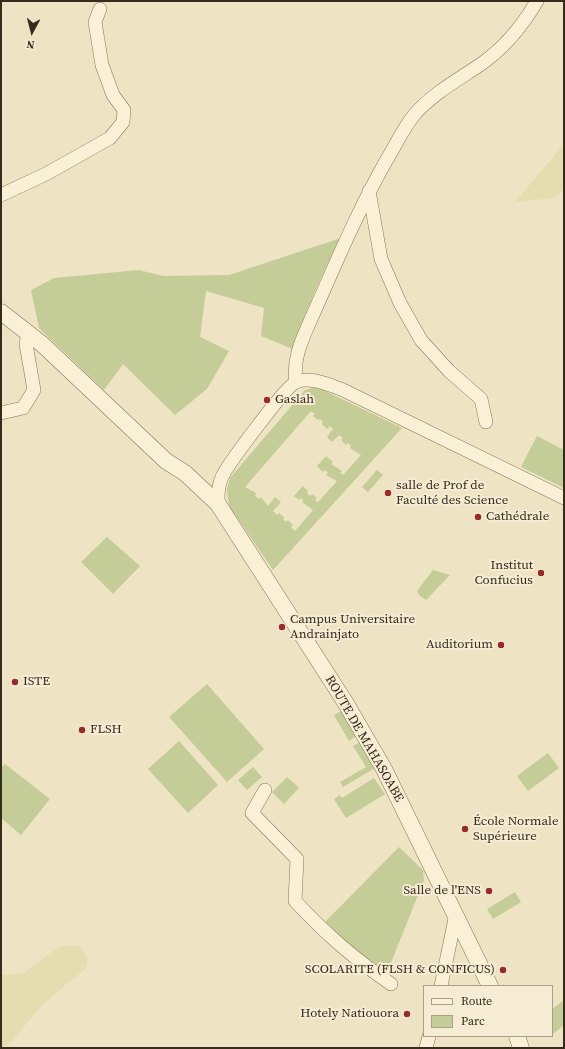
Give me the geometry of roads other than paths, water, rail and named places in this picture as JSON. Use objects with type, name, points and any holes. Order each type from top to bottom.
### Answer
[{"type":"street","points":[[296,382],[294,370],[299,348],[332,271],[369,191],[414,115],[439,92],[483,63],[505,45],[521,27],[538,1]]},
{"type":"street","points":[[1,195],[46,174],[110,138],[123,122],[124,110],[113,95],[102,65],[95,22],[100,9]]},
{"type":"street","points":[[369,191],[381,259],[400,303],[421,340],[449,372],[481,399],[486,422]]},
{"type":"street","name":"ROUTE DE MAHASOABE","points":[[1,312],[28,333],[97,394],[166,461],[185,473],[218,504],[353,714],[384,768],[490,985]]},
{"type":"street","points":[[1,413],[23,408],[34,390],[26,344],[28,333]]},
{"type":"street","points":[[218,504],[218,487],[222,476],[264,418],[296,382],[309,380],[341,389],[564,498]]},
{"type":"street","points":[[265,790],[252,813],[297,859],[295,901],[329,936],[355,959],[391,984]]},
{"type":"street","points":[[441,985],[456,914]]},
{"type":"street","points":[[426,1048],[429,1037]]},
{"type":"street","points":[[517,1037],[521,1048]]},
{"type":"place","name":"Gaslah","points":[[267,400]]},
{"type":"place","name":"salle de Prof de Faculté des Science","points":[[388,493]]},
{"type":"place","name":"Cathédrale","points":[[478,517]]},
{"type":"place","name":"Institut Confucius","points":[[541,573]]},
{"type":"place","name":"Campus Universitaire Andrainjato","points":[[282,627]]},
{"type":"place","name":"Auditorium","points":[[501,645]]},
{"type":"place","name":"ISTE","points":[[15,682]]},
{"type":"place","name":"FLSH","points":[[82,730]]},
{"type":"place","name":"École Normale Supérieure","points":[[465,829]]},
{"type":"place","name":"Salle de l'ENS","points":[[489,891]]},
{"type":"place","name":"SCOLARITE (FLSH & CONFICUS)","points":[[503,970]]},
{"type":"place","name":"Hotely Natiouora","points":[[407,1014]]}]
